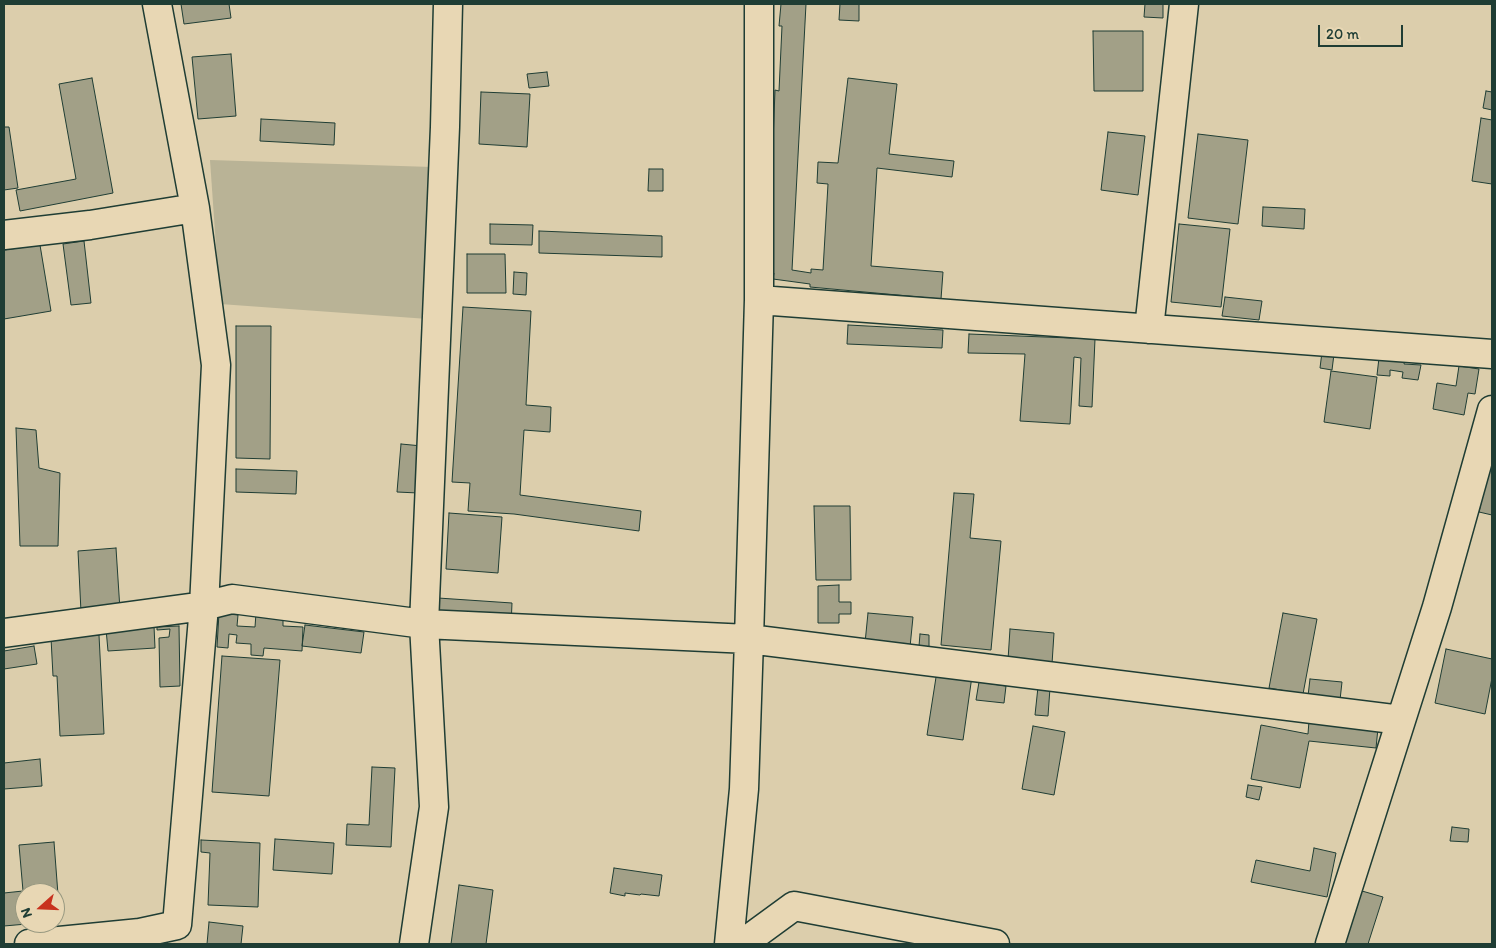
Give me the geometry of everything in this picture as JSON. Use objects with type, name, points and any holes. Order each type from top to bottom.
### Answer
[{"type":"street","points":[[29,944],[140,933],[177,925],[204,606],[216,365],[195,208],[157,4]]},
{"type":"street","points":[[414,944],[434,807],[424,624],[448,4]]},
{"type":"street","points":[[728,944],[744,789],[749,639],[759,300],[759,4]]},
{"type":"street","points":[[1149,329],[1184,4]]},
{"type":"street","points":[[4,235],[90,225],[195,208]]},
{"type":"street","points":[[759,300],[1492,354]]},
{"type":"street","points":[[1330,944],[1437,607],[1492,410]]},
{"type":"street","points":[[4,633],[204,606],[232,599],[424,624],[749,639],[1401,720]]},
{"type":"street","points":[[742,944],[794,906],[995,944]]},
{"type":"shaded area","points":[[210,160],[432,167],[428,319],[220,304]]},
{"type":"building","points":[[181,4],[229,4],[231,18],[184,24]]},
{"type":"building","points":[[781,4],[806,4],[792,270],[811,273],[811,269],[823,270],[828,184],[817,183],[818,162],[838,163],[848,78],[897,84],[889,154],[954,161],[952,177],[877,168],[871,266],[943,272],[941,299],[810,287],[810,284],[773,279],[774,273],[771,273],[770,220],[775,90],[779,91],[782,26],[779,26]]},
{"type":"building","points":[[840,4],[859,4],[859,21],[839,20]]},
{"type":"building","points":[[1145,4],[1163,4],[1163,18],[1144,17]]},
{"type":"building","points":[[1093,31],[1143,31],[1143,91],[1094,91]]},
{"type":"building","points":[[231,54],[236,116],[198,119],[192,57]]},
{"type":"building","points":[[547,72],[549,86],[529,88],[527,74]]},
{"type":"building","points":[[92,78],[113,193],[20,211],[16,190],[76,179],[59,84]]},
{"type":"building","points":[[1486,91],[1492,92],[1492,110],[1483,108]]},
{"type":"building","points":[[481,92],[530,94],[527,147],[479,144]]},
{"type":"building","points":[[1481,118],[1492,120],[1492,184],[1472,181]]},
{"type":"building","points":[[261,119],[335,123],[334,145],[260,141]]},
{"type":"building","points":[[4,127],[9,127],[18,188],[4,190]]},
{"type":"building","points":[[1108,132],[1145,136],[1138,195],[1101,190]]},
{"type":"building","points":[[1198,134],[1248,140],[1238,224],[1188,218]]},
{"type":"building","points":[[649,169],[663,169],[663,191],[648,191]]},
{"type":"building","points":[[1263,207],[1305,209],[1304,229],[1262,226]]},
{"type":"building","points":[[490,224],[533,225],[532,245],[490,244]]},
{"type":"building","points":[[1179,224],[1230,229],[1221,307],[1171,302]]},
{"type":"building","points":[[539,231],[662,236],[662,257],[539,253]]},
{"type":"building","points":[[84,241],[91,303],[71,305],[63,244]]},
{"type":"building","points":[[40,245],[51,311],[4,319],[4,250]]},
{"type":"building","points":[[467,254],[505,254],[506,293],[467,293]]},
{"type":"building","points":[[514,272],[527,273],[526,295],[513,294]]},
{"type":"building","points":[[1225,297],[1262,301],[1259,320],[1222,316]]},
{"type":"building","points":[[463,307],[531,311],[526,405],[551,407],[550,432],[524,430],[520,495],[641,511],[639,531],[514,514],[468,511],[470,483],[452,482]]},
{"type":"building","points":[[848,325],[943,330],[942,348],[847,344]]},
{"type":"building","points":[[236,326],[271,326],[270,459],[236,458]]},
{"type":"building","points":[[969,334],[1095,339],[1092,407],[1079,406],[1081,358],[1074,357],[1070,424],[1020,421],[1025,354],[968,353]]},
{"type":"building","points":[[1322,352],[1334,354],[1332,370],[1320,368]]},
{"type":"building","points":[[1379,358],[1405,359],[1404,364],[1421,365],[1418,380],[1402,378],[1403,372],[1390,370],[1390,376],[1377,375]]},
{"type":"building","points":[[1459,366],[1479,369],[1475,394],[1468,393],[1464,415],[1433,409],[1437,383],[1456,386]]},
{"type":"building","points":[[1331,371],[1377,377],[1370,429],[1324,422]]},
{"type":"building","points":[[16,428],[36,430],[39,468],[60,473],[58,546],[20,546]]},
{"type":"building","points":[[401,444],[422,446],[418,493],[397,492]]},
{"type":"building","points":[[1492,459],[1492,515],[1479,512]]},
{"type":"building","points":[[236,469],[297,471],[296,494],[236,492]]},
{"type":"building","points":[[954,493],[974,494],[970,538],[1001,541],[991,650],[941,645]]},
{"type":"building","points":[[814,506],[850,506],[851,580],[816,580]]},
{"type":"building","points":[[449,513],[502,517],[498,573],[446,569]]},
{"type":"building","points":[[116,548],[120,610],[81,612],[78,551]]},
{"type":"building","points":[[839,585],[839,602],[851,602],[851,614],[839,614],[839,623],[818,623],[818,586]]},
{"type":"building","points":[[438,598],[512,603],[511,626],[437,620]]},
{"type":"building","points":[[219,613],[238,615],[237,626],[255,627],[256,613],[283,615],[283,626],[303,627],[302,651],[264,648],[263,656],[251,655],[251,644],[236,643],[237,635],[229,634],[228,648],[217,647]]},
{"type":"building","points":[[868,613],[913,617],[910,647],[865,643]]},
{"type":"building","points":[[1283,613],[1317,619],[1303,694],[1269,688]]},
{"type":"building","points":[[305,625],[364,632],[361,653],[302,646]]},
{"type":"building","points":[[154,626],[155,648],[108,651],[106,629]]},
{"type":"building","points":[[179,626],[180,686],[160,687],[159,638],[169,637],[170,629],[157,630],[157,627]]},
{"type":"building","points":[[1010,629],[1054,633],[1052,664],[1008,660]]},
{"type":"building","points":[[920,634],[929,635],[929,647],[919,646]]},
{"type":"building","points":[[99,635],[104,734],[60,736],[57,676],[53,676],[51,638]]},
{"type":"building","points":[[34,646],[37,664],[4,669],[4,651]]},
{"type":"building","points":[[1446,649],[1492,659],[1492,678],[1485,714],[1435,703]]},
{"type":"building","points":[[222,656],[280,660],[269,796],[212,792]]},
{"type":"building","points":[[937,671],[972,676],[963,740],[927,735]]},
{"type":"building","points":[[1310,679],[1342,682],[1340,700],[1308,696]]},
{"type":"building","points":[[979,682],[1006,686],[1004,703],[976,700]]},
{"type":"building","points":[[1038,687],[1050,688],[1048,716],[1035,715]]},
{"type":"building","points":[[1309,721],[1378,728],[1376,748],[1309,741],[1300,788],[1251,779],[1261,725],[1308,734]]},
{"type":"building","points":[[1033,726],[1065,732],[1054,795],[1022,789]]},
{"type":"building","points":[[40,759],[42,786],[4,789],[4,763]]},
{"type":"building","points":[[372,767],[395,768],[391,847],[346,845],[347,824],[369,825]]},
{"type":"building","points":[[1248,785],[1262,787],[1259,800],[1246,797]]},
{"type":"building","points":[[1452,827],[1469,829],[1468,842],[1450,841]]},
{"type":"building","points":[[275,839],[334,843],[332,874],[273,870]]},
{"type":"building","points":[[201,840],[260,843],[258,907],[208,905],[210,853],[201,852]]},
{"type":"building","points":[[54,842],[57,883],[22,883],[19,845]]},
{"type":"building","points":[[1314,848],[1336,853],[1327,897],[1251,882],[1256,860],[1310,871]]},
{"type":"building","points":[[614,868],[662,875],[659,896],[625,893],[625,896],[610,893]]},
{"type":"building","points":[[459,885],[493,890],[486,944],[451,944]]},
{"type":"building","points":[[1362,891],[1383,897],[1368,944],[1345,944]]},
{"type":"building","points":[[15,892],[15,925],[4,926],[4,893]]},
{"type":"building","points":[[209,922],[243,926],[241,944],[207,944]]}]
